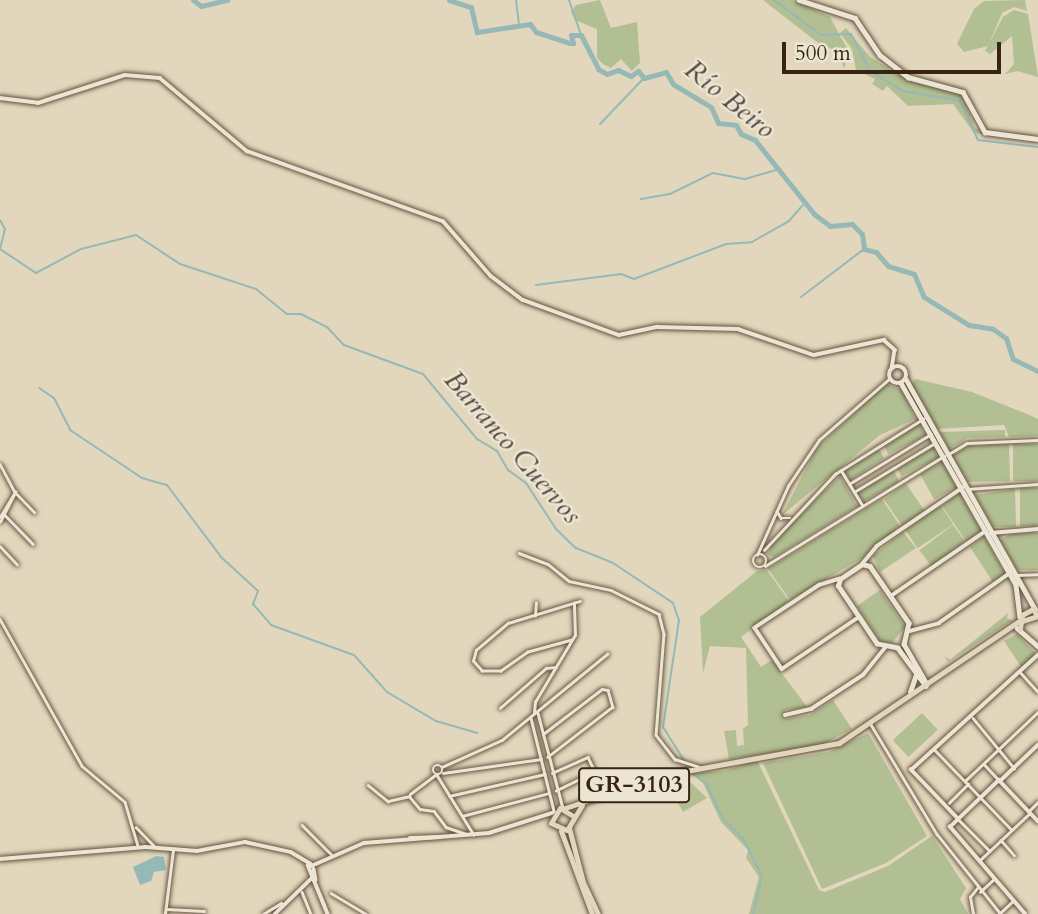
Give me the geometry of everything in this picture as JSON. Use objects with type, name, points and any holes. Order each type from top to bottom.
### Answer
[{"type":"main road","points":[[799,0],[855,18],[880,55],[908,77],[963,92],[985,132],[1038,139]]},
{"type":"main road","points":[[945,456],[901,383],[890,378],[892,369],[900,366],[945,456],[989,532],[1020,596],[1019,624],[1038,646]]},
{"type":"main road","points":[[901,383],[906,379]]},
{"type":"main road","points":[[902,648],[910,631],[909,623],[870,566],[862,564],[840,579],[838,586],[877,645],[902,648],[923,671],[927,685]]},
{"type":"main road","points":[[699,767],[824,748],[870,723],[1037,613],[1011,576]]},
{"type":"main road","points":[[902,648],[916,674],[927,685]]},
{"type":"main road","points":[[923,671],[940,676]]},
{"type":"main road","points":[[904,701],[916,686],[916,674]]},
{"type":"main road","name":"GR-3103","points":[[584,803],[573,816],[569,828],[561,831],[552,826],[553,812],[699,767]]},
{"type":"main road","name":"GR-3103","points":[[564,808],[573,816]]},
{"type":"main road","points":[[569,828],[583,882],[598,914]]},
{"type":"main road","points":[[561,831],[592,914]]},
{"type":"street","points":[[0,98],[38,103],[125,75],[153,76],[178,88],[223,136],[247,152],[438,218],[513,294],[608,333],[738,329],[807,354],[884,340],[900,366]]},
{"type":"street","points":[[892,369],[894,355]]},
{"type":"street","points":[[890,378],[819,440],[777,510],[754,565],[765,566],[778,559],[967,443],[1038,440]]},
{"type":"street","points":[[764,554],[790,517],[841,470],[923,419]]},
{"type":"street","points":[[849,484],[931,434]]},
{"type":"street","points":[[854,492],[936,443]]},
{"type":"street","points":[[0,465],[15,492],[34,512]]},
{"type":"street","points":[[841,470],[863,506]]},
{"type":"street","points":[[862,564],[870,555],[964,488],[1038,484]]},
{"type":"street","points":[[0,520],[15,492]]},
{"type":"street","points":[[777,510],[781,518],[790,517]]},
{"type":"street","points":[[4,513],[33,544]]},
{"type":"street","points":[[891,596],[989,532],[1038,529]]},
{"type":"street","points":[[765,541],[765,566]]},
{"type":"street","points":[[0,546],[18,564]]},
{"type":"street","points":[[519,553],[548,564],[569,581],[611,590],[659,614],[664,634],[656,730],[661,744],[680,761],[688,761],[699,767]]},
{"type":"street","points":[[757,555],[764,554],[778,559]]},
{"type":"street","points":[[870,555],[870,566]]},
{"type":"street","points":[[910,631],[939,623],[1011,576],[1038,574]]},
{"type":"street","points":[[840,579],[828,583],[756,630],[782,669],[859,617]]},
{"type":"street","points":[[828,583],[838,586]]},
{"type":"street","points":[[572,640],[528,652],[504,670],[477,668],[476,650],[508,624],[580,601]]},
{"type":"street","points":[[535,616],[536,603]]},
{"type":"street","points":[[553,812],[541,759],[535,702],[572,640],[577,624],[574,603]]},
{"type":"street","points":[[0,618],[2,627],[82,766],[123,799],[134,824],[138,848]]},
{"type":"street","points":[[909,623],[918,627]]},
{"type":"street","points":[[877,645],[877,654]]},
{"type":"street","points":[[785,715],[817,706],[868,671],[877,654],[885,648]]},
{"type":"street","points":[[474,835],[436,775],[434,767],[442,767],[502,740],[607,654]]},
{"type":"street","points":[[973,718],[1038,655]]},
{"type":"street","points":[[500,708],[546,668],[556,667]]},
{"type":"street","points":[[1021,673],[1038,692]]},
{"type":"street","points":[[410,794],[443,773],[548,757],[613,707],[606,689],[543,734]]},
{"type":"street","points":[[949,803],[984,764],[1038,712]]},
{"type":"street","points":[[989,851],[911,770],[969,714],[1014,768]]},
{"type":"street","points":[[535,715],[543,734],[558,800],[564,808]]},
{"type":"street","points":[[870,723],[937,834],[980,892],[999,914],[1013,901]]},
{"type":"street","points":[[933,748],[1012,830]]},
{"type":"street","points":[[1025,914],[950,827],[1037,748]]},
{"type":"street","points":[[552,773],[590,757],[595,774],[556,791]]},
{"type":"street","points":[[984,764],[1038,821]]},
{"type":"street","points":[[442,767],[443,773]]},
{"type":"street","points":[[449,796],[545,774]]},
{"type":"street","points":[[368,785],[388,801],[409,796],[419,809],[434,811],[446,827],[466,836]]},
{"type":"street","points":[[462,816],[549,793]]},
{"type":"street","points":[[551,802],[558,800]]},
{"type":"street","points":[[979,861],[1038,802]]},
{"type":"street","name":"GR-3103","points":[[312,867],[331,854],[405,839],[474,835],[536,822],[553,812]]},
{"type":"street","name":"GR-3103","points":[[536,822],[552,826]]},
{"type":"street","points":[[134,824],[156,847]]},
{"type":"street","points":[[302,825],[331,854]]},
{"type":"street","points":[[1001,840],[1014,855]]},
{"type":"street","points":[[0,859],[156,847],[197,852],[248,842],[306,860],[312,867],[328,914]]},
{"type":"street","points":[[165,914],[173,850]]},
{"type":"street","points":[[263,914],[302,892],[315,880]]},
{"type":"street","points":[[980,892],[993,880]]},
{"type":"street","points":[[973,914],[970,897],[978,887]]},
{"type":"street","points":[[302,892],[311,914]]},
{"type":"street","points":[[331,892],[366,914]]},
{"type":"street","points":[[275,914],[281,903]]},
{"type":"street","points":[[166,909],[204,911]]},
{"type":"green space","points":[[600,0],[611,28],[637,22],[640,63],[632,71],[621,59],[611,68],[603,64],[597,58],[597,29],[575,20],[571,12],[576,5]]},
{"type":"green space","points":[[763,0],[793,0],[830,17],[849,52],[844,69],[840,53],[817,42]]},
{"type":"green space","points":[[1025,0],[1027,11],[1014,7],[1002,13],[988,46],[964,52],[957,44],[974,9],[984,1]]},
{"type":"green space","points":[[1014,10],[1028,14],[1038,77],[1017,71],[1005,74],[1014,64],[1012,36],[990,54],[985,51],[1003,17]]},
{"type":"green space","points":[[846,28],[870,57],[908,81],[961,93],[975,128],[1005,138],[974,133],[953,104],[908,106],[887,86],[883,91],[872,84],[875,79],[856,70],[852,49],[840,33]]},
{"type":"green space","points":[[915,379],[972,392],[1038,419],[1038,436],[1009,437],[1004,425],[938,429],[912,384]]},
{"type":"green space","points":[[886,384],[902,390],[915,419],[880,435],[782,515],[817,448]]},
{"type":"green space","points":[[919,424],[925,436],[888,454],[882,443]]},
{"type":"green space","points":[[1005,430],[1005,437],[967,438],[949,449],[940,432]]},
{"type":"green space","points":[[1009,444],[1010,481],[968,482],[953,456],[968,446]]},
{"type":"green space","points":[[1013,444],[1038,444],[1038,481],[1013,481]]},
{"type":"green space","points":[[932,446],[938,458],[901,476],[895,465]]},
{"type":"green space","points":[[878,447],[884,458],[850,480],[845,470]]},
{"type":"green space","points":[[942,462],[956,487],[934,499],[920,474]]},
{"type":"green space","points":[[893,470],[899,481],[863,501],[857,490]]},
{"type":"green space","points":[[840,476],[857,506],[774,557],[768,555],[772,543]]},
{"type":"green space","points":[[906,484],[924,510],[902,526],[884,499]]},
{"type":"green space","points":[[1020,488],[1038,488],[1038,526],[1020,526]]},
{"type":"green space","points":[[1015,489],[1016,527],[993,527],[975,495]]},
{"type":"green space","points":[[960,493],[981,531],[966,541],[942,506]]},
{"type":"green space","points":[[882,499],[900,526],[862,558],[790,600],[768,569]]},
{"type":"green space","points":[[941,506],[953,524],[918,548],[905,530]]},
{"type":"green space","points":[[953,525],[965,541],[931,566],[919,550]]},
{"type":"green space","points":[[903,532],[916,548],[880,572],[873,556]]},
{"type":"green space","points":[[1038,533],[1038,570],[1017,570],[1000,540],[1011,534]]},
{"type":"green space","points":[[984,537],[1005,574],[993,582],[970,547]]},
{"type":"green space","points":[[767,570],[789,601],[741,637],[761,667],[772,660],[807,707],[785,710],[785,719],[810,715],[833,700],[852,729],[821,745],[729,759],[724,731],[736,730],[737,746],[744,745],[743,729],[748,725],[746,648],[710,646],[703,673],[700,617],[757,571]]},
{"type":"green space","points":[[880,590],[905,627],[892,643],[881,642],[857,606]]},
{"type":"green space","points":[[1008,613],[1007,619],[1013,620],[948,662],[944,656],[950,660]]},
{"type":"green space","points":[[1017,634],[1036,654],[1022,668],[1004,641]]},
{"type":"green space","points":[[922,713],[938,730],[908,757],[893,740]]},
{"type":"green space","points":[[868,733],[927,836],[886,863],[822,889],[763,763],[829,752]]},
{"type":"green space","points":[[757,760],[819,890],[825,892],[888,866],[932,836],[966,888],[960,899],[968,914],[749,914],[759,877],[746,858],[748,850],[721,822],[703,783],[690,773],[725,771]]},
{"type":"green space","points":[[686,778],[707,798],[683,812],[665,782]]},
{"type":"water","points":[[156,856],[164,857],[166,870],[154,872],[151,881],[140,885],[133,867]]},
{"type":"waterway","name":"Río Beiro","points":[[193,0],[201,6],[227,0]]},
{"type":"waterway","name":"Río Beiro","points":[[449,0],[471,7],[477,32],[530,24],[536,32],[569,43],[573,43],[571,35],[581,35],[598,69],[607,74],[618,70],[631,76],[638,71],[644,78],[666,72],[673,84],[711,107],[718,123],[736,125],[741,134],[755,140],[814,214],[830,226],[852,224],[862,234],[864,249],[876,252],[888,266],[914,274],[924,297],[969,325],[993,329],[1006,338],[1013,359],[1038,371]]},
{"type":"waterway","points":[[516,0],[519,23]]},
{"type":"waterway","points":[[569,0],[581,35]]},
{"type":"waterway","points":[[774,0],[821,35],[851,34],[870,71],[903,91],[960,101],[978,140],[1038,147]]},
{"type":"waterway","points":[[600,124],[644,78]]},
{"type":"waterway","points":[[641,199],[670,194],[713,173],[745,179],[777,170]]},
{"type":"waterway","points":[[536,285],[621,274],[634,279],[726,244],[752,242],[789,221],[803,205]]},
{"type":"waterway","points":[[0,220],[5,229],[0,249]]},
{"type":"waterway","name":"Barranco Cuervos","points":[[0,249],[36,273],[81,249],[136,235],[180,264],[256,289],[287,314],[301,314],[327,327],[344,345],[423,374],[477,439],[497,451],[508,470],[526,483],[556,529],[576,548],[613,563],[673,603],[679,620],[663,727],[687,765]]},
{"type":"waterway","points":[[801,297],[864,249]]},
{"type":"waterway","points":[[39,388],[54,398],[70,430],[142,478],[167,485],[221,557],[258,591],[253,604],[271,625],[354,655],[387,692],[436,721],[477,733]]},
{"type":"waterway","name":"Barranco Cuervos","points":[[692,773],[706,783],[723,819],[744,840],[762,876],[753,914]]}]
